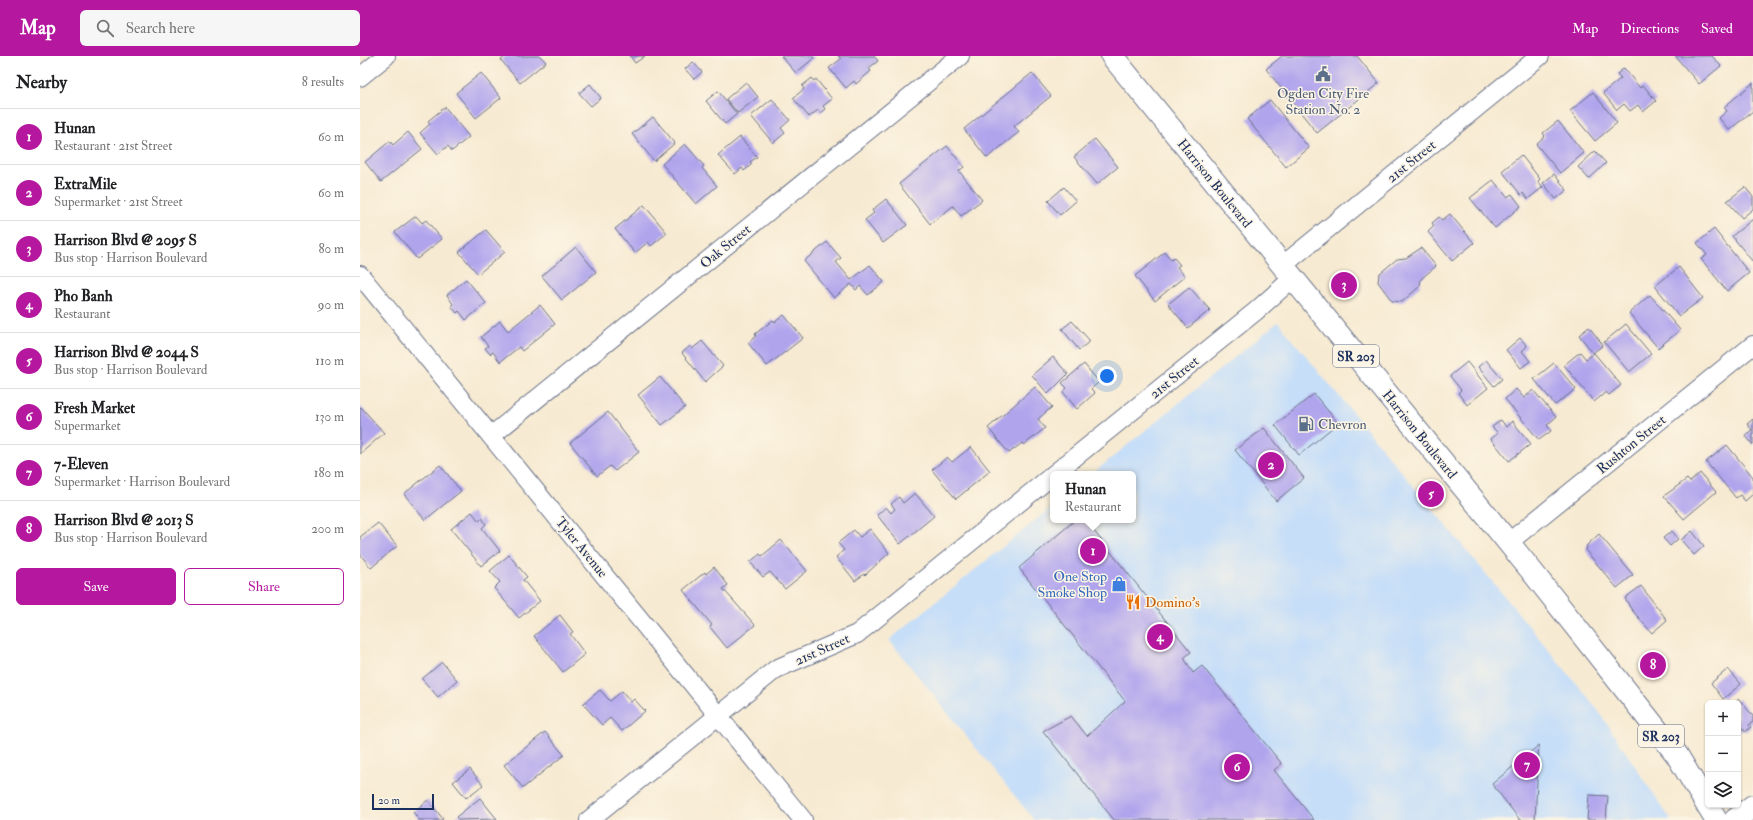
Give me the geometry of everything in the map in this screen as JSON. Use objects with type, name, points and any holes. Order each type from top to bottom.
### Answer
[{"type":"main road","name":"Harrison Boulevard","points":[[1112,56],[1509,542],[1677,755],[1716,820]]},
{"type":"main road","points":[[1735,820],[1753,806]]},
{"type":"street","points":[[360,77],[386,56]]},
{"type":"street","name":"Oak Street","points":[[491,436],[960,56]]},
{"type":"street","name":"21st Street","points":[[1057,471],[1256,310],[1287,272],[1540,56]]},
{"type":"street","name":"Tyler Avenue","points":[[360,275],[803,820]]},
{"type":"street","name":"Rushton Street","points":[[1509,542],[1753,345]]},
{"type":"street","name":"21st Street","points":[[589,820],[776,669],[857,634],[1050,476]]},
{"type":"shaded area","points":[[1278,322],[1595,706],[1671,820],[1034,820],[889,640],[1050,508],[1050,523],[1136,523],[1136,471],[1096,471]]},
{"type":"building","points":[[506,56],[540,56],[546,62],[520,83],[501,60]]},
{"type":"building","points":[[630,56],[645,56],[635,63]]},
{"type":"building","points":[[781,56],[812,56],[814,58],[796,73]]},
{"type":"building","points":[[838,56],[874,56],[878,61],[869,68],[871,71],[856,84],[854,81],[846,88],[829,68],[841,59]]},
{"type":"building","points":[[1282,56],[1357,56],[1379,83],[1317,133],[1266,69]]},
{"type":"building","points":[[1675,56],[1712,56],[1721,66],[1699,84]]},
{"type":"building","points":[[693,62],[702,72],[694,79],[685,69]]},
{"type":"building","points":[[1624,68],[1640,88],[1643,85],[1656,101],[1643,112],[1638,105],[1630,111],[1624,104],[1617,110],[1603,93],[1621,78],[1617,74]]},
{"type":"building","points":[[481,73],[501,98],[476,118],[456,93]]},
{"type":"building","points":[[1032,73],[1051,96],[1014,126],[1019,132],[987,158],[964,129]]},
{"type":"building","points":[[812,78],[814,81],[816,79],[832,99],[823,106],[825,109],[820,113],[818,110],[809,117],[793,98],[804,89],[802,86]]},
{"type":"building","points":[[746,82],[758,97],[738,113],[726,99]]},
{"type":"building","points":[[1753,83],[1753,111],[1729,130],[1719,118],[1727,111],[1724,107]]},
{"type":"building","points":[[590,84],[601,98],[591,106],[579,93]]},
{"type":"building","points":[[718,91],[737,114],[725,124],[706,101]]},
{"type":"building","points":[[1593,92],[1617,123],[1595,141],[1570,111]]},
{"type":"building","points":[[772,99],[790,120],[781,128],[785,133],[773,143],[751,116]]},
{"type":"building","points":[[1270,100],[1309,148],[1286,167],[1247,119]]},
{"type":"building","points":[[445,107],[469,137],[452,151],[448,146],[438,154],[420,133],[430,124],[428,121]]},
{"type":"building","points":[[653,117],[675,143],[654,161],[632,134]]},
{"type":"building","points":[[1558,121],[1584,153],[1560,173],[1536,144],[1545,136],[1543,133]]},
{"type":"building","points":[[408,132],[422,149],[381,182],[365,162],[390,141],[393,145]]},
{"type":"building","points":[[740,137],[757,157],[750,162],[752,164],[744,171],[742,168],[735,174],[718,155]]},
{"type":"building","points":[[1095,139],[1118,167],[1097,184],[1074,157]]},
{"type":"building","points":[[685,144],[704,166],[702,168],[717,186],[696,204],[662,164]]},
{"type":"building","points":[[947,146],[964,167],[959,171],[982,200],[961,216],[953,206],[930,224],[899,184]]},
{"type":"building","points":[[1595,151],[1606,163],[1589,179],[1578,167]]},
{"type":"building","points":[[1521,155],[1540,179],[1538,181],[1543,187],[1528,199],[1523,193],[1521,195],[1502,171]]},
{"type":"building","points":[[1554,174],[1567,190],[1556,199],[1543,183]]},
{"type":"building","points":[[1493,180],[1507,197],[1512,194],[1521,206],[1495,228],[1470,198]]},
{"type":"building","points":[[1064,187],[1076,201],[1060,215],[1048,201]]},
{"type":"building","points":[[1745,187],[1753,197],[1753,209],[1742,218],[1727,201]]},
{"type":"building","points":[[886,199],[907,225],[883,243],[865,220],[874,213],[872,210]]},
{"type":"building","points":[[644,205],[667,233],[651,246],[648,242],[635,253],[615,229]]},
{"type":"building","points":[[1450,214],[1474,243],[1452,261],[1428,232],[1434,226],[1432,223],[1439,217],[1442,220]]},
{"type":"building","points":[[416,216],[422,223],[426,220],[442,239],[417,259],[395,232]]},
{"type":"building","points":[[1753,219],[1753,262],[1732,236]]},
{"type":"building","points":[[1714,229],[1749,273],[1727,291],[1701,259],[1707,255],[1697,243]]},
{"type":"building","points":[[486,230],[505,252],[478,274],[459,252]]},
{"type":"building","points":[[827,242],[841,258],[836,262],[851,280],[870,265],[884,282],[868,295],[860,286],[856,290],[851,284],[834,298],[804,261]]},
{"type":"building","points":[[576,247],[596,272],[562,300],[542,276]]},
{"type":"building","points":[[1421,248],[1436,266],[1421,279],[1420,286],[1402,302],[1392,301],[1378,282],[1379,274],[1397,259],[1406,258]]},
{"type":"building","points":[[1165,252],[1171,260],[1174,258],[1180,265],[1177,267],[1185,276],[1155,301],[1135,276]]},
{"type":"building","points":[[1679,267],[1703,298],[1679,316],[1655,286]]},
{"type":"building","points":[[466,279],[486,303],[466,320],[459,311],[457,313],[451,306],[453,304],[447,295]]},
{"type":"building","points":[[1189,287],[1210,310],[1188,328],[1168,304]]},
{"type":"building","points":[[1650,295],[1680,330],[1658,348],[1629,313]]},
{"type":"building","points":[[540,305],[555,324],[522,351],[519,347],[500,362],[493,352],[490,354],[485,348],[488,346],[481,337],[500,321],[508,331]]},
{"type":"building","points":[[784,315],[803,338],[767,366],[748,343],[756,336],[755,334],[773,320],[775,322]]},
{"type":"building","points":[[1072,321],[1090,341],[1079,350],[1062,329]]},
{"type":"building","points":[[1626,324],[1651,354],[1629,372],[1604,342]]},
{"type":"building","points":[[1589,327],[1603,345],[1593,353],[1579,335]]},
{"type":"building","points":[[1520,338],[1527,346],[1522,351],[1530,361],[1521,368],[1506,350]]},
{"type":"building","points":[[702,341],[723,366],[705,382],[682,353],[690,346],[692,349]]},
{"type":"building","points":[[1580,352],[1586,359],[1594,353],[1621,385],[1609,395],[1606,392],[1594,402],[1564,365]]},
{"type":"building","points":[[1053,357],[1068,374],[1048,394],[1032,375]]},
{"type":"building","points":[[1486,360],[1502,379],[1494,386],[1478,367]]},
{"type":"building","points":[[1467,362],[1488,388],[1467,405],[1458,393],[1461,390],[1450,376]]},
{"type":"building","points":[[1554,363],[1576,389],[1555,405],[1534,379]]},
{"type":"building","points":[[1084,364],[1099,382],[1091,389],[1095,393],[1077,409],[1063,392],[1067,388],[1062,383]]},
{"type":"building","points":[[660,377],[685,407],[662,425],[638,395]]},
{"type":"building","points":[[1035,387],[1052,407],[1038,419],[1045,428],[1024,445],[1022,443],[1009,453],[988,428]]},
{"type":"building","points":[[1516,389],[1524,398],[1533,390],[1556,417],[1547,425],[1551,431],[1539,440],[1505,399]]},
{"type":"building","name":"Chevron","points":[[1314,394],[1338,423],[1299,455],[1275,425]]},
{"type":"building","points":[[361,407],[384,433],[360,454],[360,408]]},
{"type":"building","points":[[608,412],[639,452],[615,471],[610,466],[597,476],[570,443]]},
{"type":"building","points":[[1753,419],[1753,445],[1745,435],[1752,430],[1747,424]]},
{"type":"building","points":[[1501,420],[1506,427],[1512,421],[1531,444],[1509,461],[1491,439],[1498,433],[1492,427]]},
{"type":"building","points":[[1264,428],[1304,478],[1276,501],[1235,450]]},
{"type":"building","points":[[1727,445],[1753,477],[1753,494],[1745,501],[1740,495],[1736,498],[1706,462]]},
{"type":"building","points":[[971,447],[990,471],[956,499],[932,470],[947,457],[952,462]]},
{"type":"building","points":[[440,465],[461,491],[425,520],[404,494]]},
{"type":"building","points":[[1700,473],[1716,492],[1684,519],[1664,496],[1687,479],[1690,482]]},
{"type":"building","points":[[915,493],[934,516],[900,544],[877,515],[886,507],[891,513],[895,509],[891,504],[899,497],[903,503]]},
{"type":"building","points":[[472,512],[479,521],[482,518],[486,524],[482,528],[500,551],[481,566],[451,529]]},
{"type":"building","points":[[378,523],[397,546],[371,568],[360,554],[360,537]]},
{"type":"building","points":[[1072,523],[1087,523],[1191,652],[1184,658],[1193,673],[1202,666],[1282,764],[1274,770],[1314,820],[1114,820],[1043,731],[1071,716],[1087,736],[1125,701],[1019,568]]},
{"type":"building","points":[[870,529],[889,553],[865,575],[864,574],[855,581],[836,557],[844,550],[838,543],[854,530],[860,537]]},
{"type":"building","points":[[1672,531],[1678,539],[1670,546],[1663,538]]},
{"type":"building","points":[[1692,531],[1704,546],[1694,555],[1681,540]]},
{"type":"building","points":[[1599,534],[1633,575],[1617,588],[1586,551],[1587,545]]},
{"type":"building","points":[[781,540],[807,571],[785,589],[770,572],[763,577],[750,562],[760,554],[762,556]]},
{"type":"building","points":[[509,555],[527,577],[523,580],[540,601],[519,618],[494,588],[500,582],[490,571]]},
{"type":"building","points":[[714,567],[728,585],[723,589],[755,625],[727,648],[710,627],[712,625],[683,590],[705,572],[706,574]]},
{"type":"building","points":[[1641,586],[1667,620],[1652,633],[1631,609],[1625,598]]},
{"type":"building","points":[[560,615],[573,632],[570,634],[585,654],[563,672],[534,636]]},
{"type":"building","points":[[442,662],[457,680],[438,697],[422,679]]},
{"type":"building","points":[[1728,669],[1741,684],[1723,699],[1711,683]]},
{"type":"building","points":[[600,690],[610,701],[622,691],[631,702],[634,699],[645,711],[622,731],[610,718],[602,725],[583,704]]},
{"type":"building","points":[[1741,701],[1753,716],[1753,722],[1749,725],[1751,727],[1745,732],[1743,728],[1741,730]]},
{"type":"building","points":[[545,732],[564,755],[523,788],[504,765]]},
{"type":"building","points":[[1539,745],[1535,820],[1520,820],[1492,784]]},
{"type":"building","points":[[470,769],[483,785],[466,798],[453,782]]},
{"type":"building","points":[[1589,795],[1608,796],[1606,820],[1587,820]]},
{"type":"building","points":[[480,798],[497,819],[459,820],[456,817]]},
{"type":"building","points":[[428,800],[443,819],[419,820],[413,812]]},
{"type":"place","name":"Ogden City Fire Station No. 2","points":[[1323,74]]},
{"type":"place","name":"Harrison Blvd @ 2095 S","points":[[1344,285]]},
{"type":"place","name":"Chevron","points":[[1306,424]]},
{"type":"place","name":"ExtraMile","points":[[1271,465]]},
{"type":"place","name":"Harrison Blvd @ 2044 S","points":[[1431,494]]},
{"type":"place","name":"Hunan","points":[[1093,551]]},
{"type":"place","name":"One Stop Smoke Shop","points":[[1119,584]]},
{"type":"place","name":"Domino's","points":[[1133,602]]},
{"type":"place","name":"Pho Banh","points":[[1160,637]]},
{"type":"place","name":"Harrison Blvd @ 2013 S","points":[[1653,665]]},
{"type":"place","name":"7-Eleven","points":[[1527,765]]},
{"type":"place","name":"Fresh Market","points":[[1237,767]]}]
